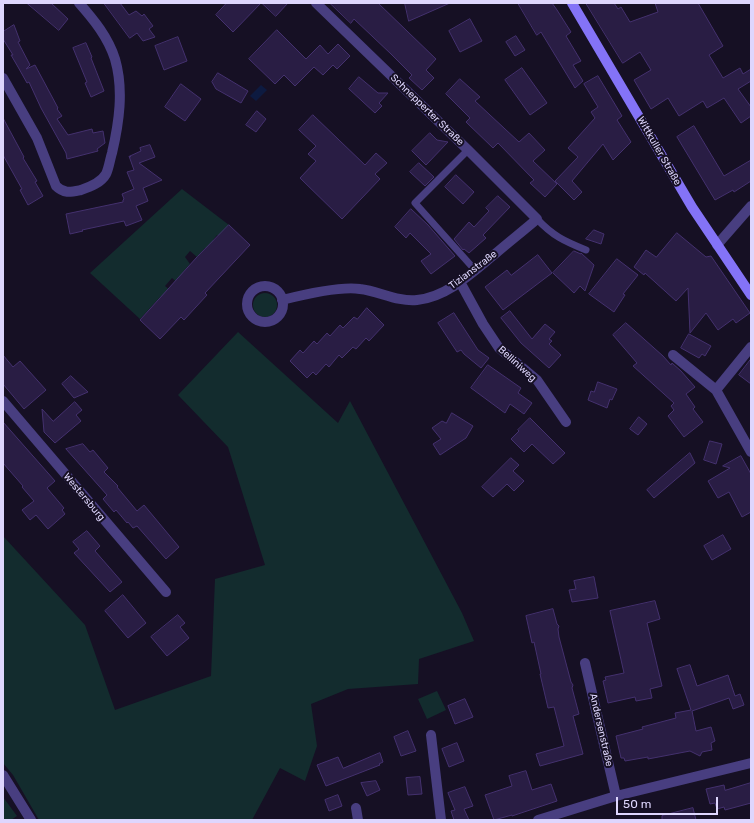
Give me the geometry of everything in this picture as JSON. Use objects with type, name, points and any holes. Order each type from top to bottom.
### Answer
[{"type":"main road","name":"Wittkuller Straße","points":[[572,3],[665,162],[717,245],[751,295]]},
{"type":"street","points":[[3,78],[37,138],[56,186],[61,191],[68,193],[89,188],[98,183],[106,174],[118,128],[120,90],[115,59],[108,42],[96,21],[79,3]]},
{"type":"street","name":"Schnepperter Straße","points":[[316,3],[537,219]]},
{"type":"street","points":[[717,245],[751,206]]},
{"type":"street","name":"Tizianstraße","points":[[282,300],[332,290],[359,288],[405,300],[418,300],[441,293],[460,282],[537,219]]},
{"type":"street","name":"Belliniweg","points":[[460,282],[498,348],[536,380],[566,422]]},
{"type":"street","points":[[716,390],[751,347]]},
{"type":"street","points":[[673,355],[716,390],[751,452]]},
{"type":"street","name":"Westersburg","points":[[3,401],[166,592]]},
{"type":"street","name":"Andersenstraße","points":[[585,663],[616,796]]},
{"type":"street","points":[[431,735],[441,820]]},
{"type":"street","points":[[538,820],[616,796],[751,763]]},
{"type":"street","points":[[3,775],[31,820]]},
{"type":"street","points":[[356,808],[358,820]]},
{"type":"lane","points":[[468,150],[415,203],[475,270]]},
{"type":"lane","points":[[537,219],[552,234],[564,241],[586,250]]},
{"type":"green space","points":[[182,189],[229,225],[219,236],[217,235],[213,240],[215,241],[207,249],[205,248],[197,257],[190,251],[185,257],[190,264],[183,272],[187,276],[179,284],[172,278],[165,286],[172,292],[160,297],[140,319],[90,273]]},
{"type":"green space","points":[[265,293],[270,294],[276,300],[276,310],[270,316],[265,317],[260,316],[254,310],[253,305],[254,300],[260,294]]},
{"type":"green space","points":[[238,332],[338,423],[350,401],[462,613],[474,641],[419,659],[418,684],[348,689],[311,704],[317,746],[305,781],[280,768],[252,820],[39,820],[13,775],[3,763],[3,536],[85,625],[115,710],[211,676],[215,579],[265,565],[228,447],[178,395]]},
{"type":"green space","points":[[437,691],[446,710],[427,719],[418,699]]},
{"type":"green space","points":[[3,797],[17,816],[11,820],[3,820]]},
{"type":"water","points":[[261,85],[267,90],[256,101],[250,96]]},
{"type":"building","points":[[27,3],[51,3],[68,19],[59,30]]},
{"type":"building","points":[[104,3],[120,3],[129,15],[136,11],[142,16],[144,14],[153,26],[149,29],[155,37],[143,41],[137,33],[130,38]]},
{"type":"building","points":[[227,3],[261,3],[233,32],[216,15]]},
{"type":"building","points":[[262,3],[288,3],[276,16]]},
{"type":"building","points":[[330,3],[378,3],[436,59],[426,70],[434,78],[422,90],[409,78],[412,75],[354,19],[351,23]]},
{"type":"building","points":[[405,3],[450,3],[409,21]]},
{"type":"building","points":[[518,3],[552,3],[557,10],[571,32],[566,36],[581,61],[573,65],[583,81],[575,88],[541,32],[537,35]]},
{"type":"building","points":[[586,3],[614,3],[618,9],[621,7],[630,22],[658,12],[655,3],[698,3],[723,46],[709,55],[723,78],[740,68],[743,74],[751,69],[751,81],[738,89],[751,107],[751,116],[741,123],[724,98],[707,108],[703,101],[679,116],[668,98],[651,109],[634,80],[651,70],[640,52],[623,63]]},
{"type":"building","points":[[470,19],[482,41],[460,52],[449,31]]},
{"type":"building","points":[[14,25],[20,41],[18,42],[30,65],[26,69],[35,65],[62,116],[57,119],[68,135],[92,129],[93,133],[103,131],[105,143],[97,149],[98,151],[67,159],[66,153],[41,108],[29,82],[27,83],[3,39],[3,32]]},
{"type":"building","points":[[277,30],[306,59],[320,45],[328,54],[338,44],[350,56],[337,69],[333,65],[323,75],[314,67],[295,86],[284,75],[275,84],[249,59]]},
{"type":"building","points":[[516,36],[525,50],[515,56],[506,42]]},
{"type":"building","points":[[178,37],[187,61],[164,70],[155,46]]},
{"type":"building","points":[[86,43],[104,91],[91,97],[85,83],[87,82],[73,48]]},
{"type":"building","points":[[522,68],[547,103],[530,115],[505,80]]},
{"type":"building","points":[[218,73],[248,91],[241,103],[216,89],[212,82]]},
{"type":"building","points":[[598,76],[622,116],[617,120],[631,142],[613,160],[603,144],[572,181],[582,192],[574,200],[555,181],[578,157],[568,148],[595,118],[591,112],[598,107],[584,84]]},
{"type":"building","points":[[359,77],[378,93],[388,93],[379,103],[382,106],[375,113],[349,89]]},
{"type":"building","points":[[460,79],[480,97],[475,101],[519,142],[529,133],[545,150],[533,161],[557,184],[545,197],[530,183],[534,180],[498,143],[493,148],[466,122],[470,118],[446,94]]},
{"type":"building","points":[[181,84],[201,99],[185,121],[165,107]]},
{"type":"building","points":[[257,111],[266,119],[256,132],[246,125]]},
{"type":"building","points":[[313,115],[365,165],[376,153],[387,163],[375,174],[380,179],[342,219],[300,178],[316,161],[308,154],[316,146],[299,130]]},
{"type":"building","points":[[3,118],[24,157],[23,158],[37,181],[35,182],[43,196],[28,205],[20,190],[22,189],[3,155]]},
{"type":"building","points":[[694,126],[724,176],[751,160],[751,181],[734,192],[733,190],[715,200],[677,137]]},
{"type":"building","points":[[430,133],[437,140],[448,142],[426,165],[412,151]]},
{"type":"building","points":[[150,145],[155,157],[139,163],[162,180],[143,188],[148,201],[136,206],[142,220],[126,226],[124,221],[70,234],[66,214],[123,202],[124,199],[122,194],[134,189],[127,172],[134,170],[129,156],[131,157],[130,156],[141,151],[140,148]]},
{"type":"building","points":[[419,163],[434,177],[425,186],[410,172]]},
{"type":"building","points":[[456,175],[474,192],[463,204],[445,187]]},
{"type":"building","points":[[498,196],[510,207],[483,235],[486,238],[469,253],[464,249],[463,250],[454,239],[469,222],[474,227],[489,211],[486,208]]},
{"type":"building","points":[[411,209],[428,225],[455,256],[431,274],[421,261],[431,254],[410,233],[406,238],[395,227]]},
{"type":"building","points":[[229,225],[250,245],[205,293],[207,295],[184,320],[181,317],[160,339],[140,320],[197,257]]},
{"type":"building","points":[[594,230],[604,234],[601,244],[586,239]]},
{"type":"building","points":[[677,233],[706,257],[711,256],[750,313],[736,323],[733,319],[718,330],[706,313],[690,333],[688,288],[676,301],[645,273],[644,275],[634,267],[646,250],[656,257]]},
{"type":"building","points":[[574,251],[581,253],[594,265],[585,291],[580,286],[574,293],[553,273]]},
{"type":"building","points":[[538,255],[552,273],[503,310],[485,287],[507,270],[511,275]]},
{"type":"building","points":[[617,259],[638,275],[623,294],[625,295],[614,312],[589,294]]},
{"type":"building","points":[[367,308],[384,325],[369,341],[366,338],[356,349],[353,347],[342,358],[339,355],[329,367],[326,364],[316,375],[313,372],[307,378],[290,361],[300,350],[303,353],[314,341],[317,344],[327,333],[330,336],[340,325],[343,328],[354,317],[357,319]]},
{"type":"building","points":[[510,311],[532,339],[545,324],[555,332],[549,339],[552,341],[549,344],[561,355],[549,368],[521,343],[501,318]]},
{"type":"building","points":[[454,313],[478,350],[489,358],[481,368],[461,350],[457,352],[438,323]]},
{"type":"building","points":[[626,323],[671,365],[672,363],[681,371],[695,387],[686,394],[695,407],[693,409],[703,422],[684,437],[668,416],[674,410],[671,406],[674,403],[633,366],[637,363],[613,335]]},
{"type":"building","points":[[689,334],[711,346],[705,356],[702,354],[699,358],[681,348]]},
{"type":"building","points":[[3,355],[13,367],[20,361],[46,390],[24,409],[3,384]]},
{"type":"building","points":[[751,359],[751,384],[739,375]]},
{"type":"building","points":[[488,365],[521,388],[518,393],[532,403],[524,414],[510,404],[505,413],[471,388]]},
{"type":"building","points":[[71,376],[88,392],[74,398],[62,384]]},
{"type":"building","points":[[598,382],[617,389],[612,400],[610,399],[607,408],[588,400],[591,391],[594,392]]},
{"type":"building","points":[[75,402],[82,410],[76,415],[81,421],[55,443],[44,432],[42,409],[53,421]]},
{"type":"building","points":[[452,413],[473,426],[466,438],[440,455],[433,444],[441,439],[432,428],[442,421],[446,423]]},
{"type":"building","points":[[639,417],[647,424],[638,435],[630,429]]},
{"type":"building","points":[[530,418],[565,453],[553,464],[532,444],[524,452],[511,439]]},
{"type":"building","points":[[3,422],[55,481],[47,488],[64,508],[62,510],[65,514],[48,529],[36,515],[30,520],[22,510],[34,501],[3,463]]},
{"type":"building","points":[[710,441],[722,444],[716,464],[704,460]]},
{"type":"building","points":[[83,444],[90,452],[93,450],[108,468],[104,472],[118,486],[117,487],[137,511],[144,505],[179,547],[166,559],[137,526],[133,528],[116,510],[114,512],[103,499],[107,495],[66,449]]},
{"type":"building","points":[[690,453],[695,463],[654,498],[647,490]]},
{"type":"building","points":[[741,456],[751,474],[751,512],[742,517],[729,492],[718,498],[708,481],[730,468],[723,466]]},
{"type":"building","points":[[511,458],[519,465],[513,471],[524,481],[514,491],[507,484],[493,497],[482,487]]},
{"type":"building","points":[[87,531],[100,546],[95,551],[122,582],[110,592],[74,553],[79,549],[73,542]]},
{"type":"building","points":[[723,535],[731,549],[712,560],[704,546]]},
{"type":"building","points":[[594,577],[598,598],[572,602],[569,590],[576,589],[574,581]]},
{"type":"building","points":[[123,595],[146,623],[128,638],[105,611]]},
{"type":"building","points":[[655,601],[660,619],[647,623],[662,686],[650,689],[652,698],[636,701],[635,697],[608,703],[603,681],[606,680],[605,677],[624,673],[610,611]]},
{"type":"building","points":[[553,609],[557,624],[559,626],[559,637],[573,685],[572,688],[579,714],[573,716],[583,754],[540,766],[536,754],[564,746],[554,707],[548,708],[534,642],[532,643],[526,616]]},
{"type":"building","points":[[178,615],[185,623],[180,627],[189,638],[167,656],[151,637]]},
{"type":"building","points":[[690,665],[697,686],[728,675],[735,696],[740,694],[744,705],[733,709],[729,698],[692,711],[696,731],[711,727],[715,741],[711,743],[712,750],[702,752],[700,756],[690,751],[648,759],[648,757],[625,761],[624,758],[621,758],[616,736],[676,718],[675,713],[691,710],[677,669]]},
{"type":"building","points":[[465,699],[473,717],[455,724],[448,706]]},
{"type":"building","points":[[408,731],[416,751],[401,756],[394,737]]},
{"type":"building","points":[[457,743],[464,761],[449,767],[442,749]]},
{"type":"building","points":[[380,753],[383,762],[379,764],[380,765],[326,786],[317,765],[338,757],[343,768]]},
{"type":"building","points":[[526,771],[532,790],[551,784],[557,801],[512,816],[494,820],[485,795],[512,786],[509,776]]},
{"type":"building","points":[[420,777],[422,794],[408,795],[406,778]]},
{"type":"building","points":[[376,781],[380,790],[367,796],[361,783]]},
{"type":"building","points":[[751,783],[751,803],[725,810],[724,807],[717,809],[715,803],[710,804],[706,789],[724,785],[725,790]]},
{"type":"building","points":[[465,787],[473,806],[464,809],[469,820],[454,820],[451,811],[455,810],[448,793]]},
{"type":"building","points":[[338,795],[342,806],[329,811],[325,800]]},
{"type":"building","points":[[693,808],[696,820],[662,820],[662,816]]}]
